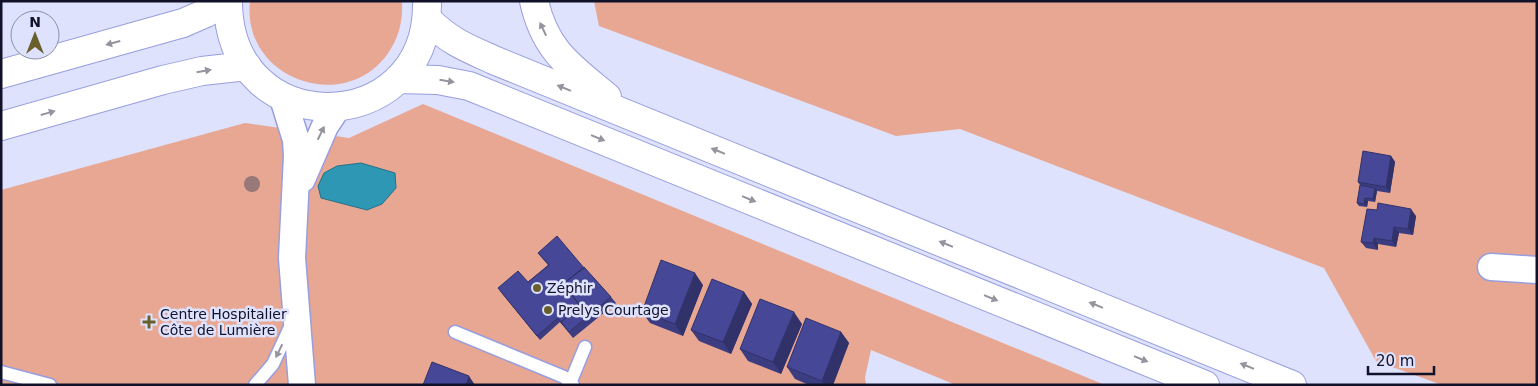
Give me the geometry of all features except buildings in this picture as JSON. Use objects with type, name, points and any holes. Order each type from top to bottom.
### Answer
[{"type":"highway","points":[[9,71],[183,23],[227,1],[228,17],[238,51],[247,66],[263,84],[283,98],[300,104],[318,108],[337,108],[359,103],[380,93],[398,79],[412,61],[422,41],[427,10]]},
{"type":"highway","points":[[534,1],[543,30],[552,47],[565,61],[626,113]]},
{"type":"highway","points":[[427,10],[441,33],[466,48],[1292,385]]},
{"type":"highway","points":[[1,126],[163,80],[202,71],[247,66]]},
{"type":"highway","points":[[398,79],[438,80],[469,86],[1204,385]]},
{"type":"street","points":[[283,98],[296,140],[296,193],[292,258],[302,385]]},
{"type":"street","points":[[296,193],[325,126],[337,108]]},
{"type":"street","points":[[1491,267],[1537,270]]},
{"type":"lane","points":[[255,385],[273,364],[296,314]]},
{"type":"lane","points":[[455,332],[564,377],[572,383],[585,347]]},
{"type":"lane","points":[[1,372],[28,382],[50,385]]},
{"type":"shaded area","points":[[250,1],[402,1],[401,24],[393,45],[375,67],[353,80],[328,85],[304,81],[281,70],[263,53],[252,29]]},
{"type":"shaded area","points":[[594,1],[1537,1],[1537,385],[1442,385],[1376,361],[1324,268],[960,129],[896,136],[599,26]]},
{"type":"shaded area","points":[[423,104],[1105,385],[956,385],[871,350],[865,377],[866,385],[1,385],[1,190],[245,123],[349,138]]},
{"type":"water","points":[[361,163],[395,173],[396,188],[382,204],[367,210],[321,198],[318,186],[324,173],[337,166]]},
{"type":"place","name":"Zéphir","points":[[537,288]]},
{"type":"place","name":"Prelys Courtage","points":[[548,310]]},
{"type":"place","name":"Centre Hospitalier Côte de Lumière","points":[[149,322]]}]
